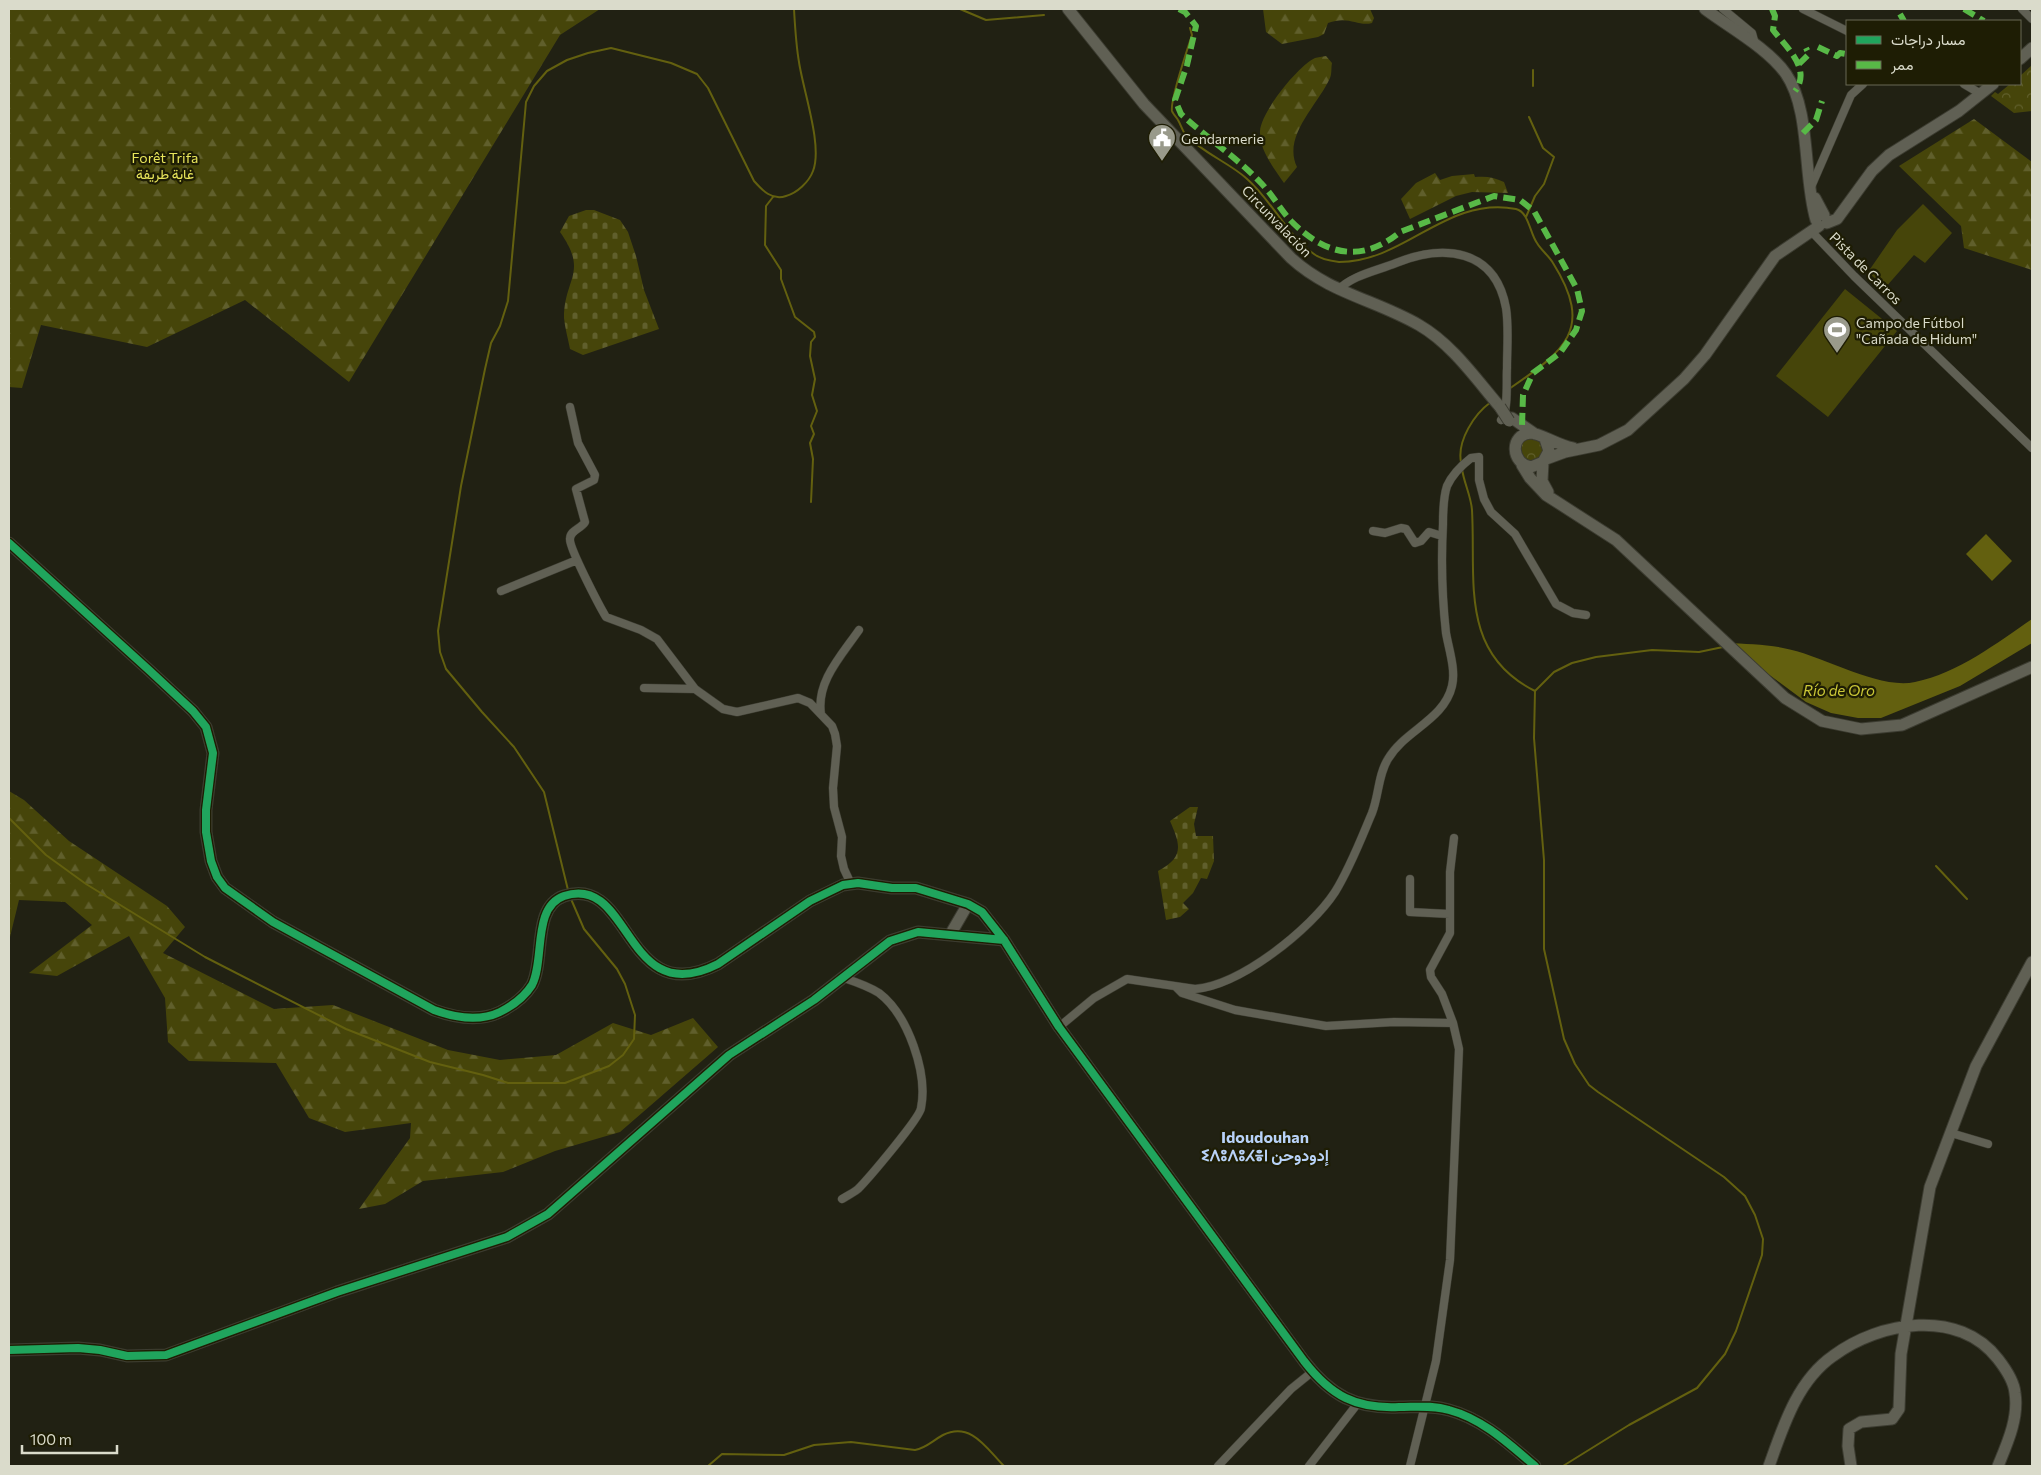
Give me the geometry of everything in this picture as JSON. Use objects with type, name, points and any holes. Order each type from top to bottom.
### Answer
[{"type":"street","name":"Circunvalación","points":[[1068,9],[1144,104],[1291,258],[1318,280],[1421,326],[1441,342],[1479,382],[1500,407],[1507,420]]},
{"type":"street","points":[[1705,9],[1777,63],[1795,91],[1811,190],[1820,222]]},
{"type":"street","points":[[1723,9],[1752,33],[1755,46]]},
{"type":"street","points":[[1803,9],[1846,30]]},
{"type":"street","points":[[2022,9],[2032,19]]},
{"type":"street","points":[[2021,58],[2032,48]]},
{"type":"street","points":[[1811,190],[1851,95],[1862,85]]},
{"type":"street","points":[[1969,85],[1985,88]]},
{"type":"street","points":[[1522,465],[1536,467],[1545,461],[1577,449],[1598,446],[1619,437],[1673,389],[1706,355],[1768,263],[1779,251],[1820,222],[1837,218],[1872,171],[1889,155],[1959,111],[1985,88]]},
{"type":"street","name":"Pista de Carros","points":[[1820,222],[2032,448]]},
{"type":"street","points":[[1338,290],[1351,279],[1414,256],[1442,252],[1459,254],[1472,258],[1483,265],[1493,275],[1503,298],[1507,324],[1507,370],[1504,414],[1516,443],[1515,455],[1539,488],[1560,504],[1616,540],[1774,688],[1793,704],[1822,721],[1850,728],[1878,729],[1914,720],[2032,667]]},
{"type":"street","points":[[570,407],[578,443],[595,475],[594,480],[576,489],[585,522],[571,534],[570,540],[577,560],[606,617],[641,630],[657,640],[695,689],[723,709],[749,710],[798,698],[810,703],[821,714],[835,734],[837,746],[833,788],[834,807],[842,837],[841,856],[844,869],[851,884]]},
{"type":"street","points":[[1507,420],[1540,436],[1577,449]]},
{"type":"street","points":[[1516,443],[1526,434],[1540,436]]},
{"type":"street","points":[[1540,436],[1549,451],[1541,475],[1544,487],[1560,504]]},
{"type":"street","points":[[1059,1027],[1094,998],[1127,979],[1144,980],[1176,987],[1195,988],[1213,985],[1277,951],[1321,910],[1337,888],[1372,814],[1388,760],[1397,747],[1445,704],[1451,688],[1453,673],[1443,604],[1442,536],[1446,491],[1455,474],[1466,462],[1475,456],[1479,457],[1480,480],[1484,499],[1498,520],[1515,534],[1552,599],[1563,609],[1586,615]]},
{"type":"street","points":[[1373,531],[1385,533],[1406,529],[1415,544],[1421,542],[1429,532],[1442,536]]},
{"type":"street","points":[[9,543],[177,696],[206,727],[213,753],[206,810],[206,832],[211,861],[217,877],[225,888],[258,912],[434,1010],[457,1016],[477,1018],[503,1010],[526,993],[537,970],[545,914],[555,901],[568,895],[588,896],[609,908],[649,963],[662,970],[684,974],[702,972],[718,964],[817,896],[833,888],[851,884],[916,888],[968,904],[982,912],[1004,940],[1059,1027],[1312,1372],[1326,1387],[1358,1403],[1378,1408],[1427,1406],[1463,1415],[1491,1429],[1535,1466]]},
{"type":"street","points":[[501,591],[577,560]]},
{"type":"street","points":[[821,714],[820,692],[829,674],[859,630]]},
{"type":"street","points":[[644,688],[695,689]]},
{"type":"street","points":[[1410,1466],[1427,1406],[1436,1361],[1450,1260],[1460,1067],[1459,1049],[1453,1024],[1442,994],[1431,978],[1430,970],[1450,933],[1450,872],[1454,838]]},
{"type":"street","points":[[1410,879],[1410,912],[1450,914]]},
{"type":"street","points":[[950,935],[968,904]]},
{"type":"street","points":[[9,1350],[78,1348],[100,1350],[127,1356],[166,1355],[337,1292],[521,1231],[561,1203],[729,1055],[844,978],[882,947],[898,938],[918,932],[1004,940]]},
{"type":"street","points":[[1851,1466],[1848,1446],[1850,1430],[1861,1422],[1892,1419],[1899,1409],[1899,1372],[1905,1327],[1930,1187],[1981,1054],[2032,962]]},
{"type":"street","points":[[842,1199],[857,1189],[883,1161],[922,1110],[922,1086],[918,1061],[909,1035],[887,1001],[869,988],[844,978]]},
{"type":"street","points":[[1176,987],[1182,993],[1235,1010],[1326,1026],[1394,1022],[1453,1024]]},
{"type":"street","points":[[1951,1132],[1988,1144]]},
{"type":"street","points":[[1769,1466],[1791,1406],[1824,1363],[1833,1355],[1862,1340],[1905,1327],[1926,1325],[1946,1326],[1962,1330],[1991,1350],[2002,1365],[2015,1392],[2016,1404],[2009,1438],[1998,1466]]},
{"type":"street","points":[[1218,1466],[1291,1389],[1312,1372]]},
{"type":"street","points":[[1309,1466],[1358,1403]]},
{"type":"green space","name":"Forêt Trifa غابة طريفة","points":[[9,9],[600,9],[560,35],[349,382],[245,300],[147,347],[41,325],[22,388],[9,387]]},
{"type":"green space","points":[[1263,9],[1370,9],[1374,18],[1372,23],[1367,24],[1342,20],[1335,21],[1328,23],[1324,34],[1318,37],[1282,44],[1266,32]]},
{"type":"green space","points":[[1326,56],[1332,63],[1331,76],[1298,132],[1294,144],[1297,167],[1284,183],[1262,145],[1260,131],[1262,123],[1273,102],[1299,70],[1315,58]]},
{"type":"green space","points":[[2032,65],[2032,111],[2014,113],[1991,96],[1995,92],[1998,94],[2009,85],[2021,85],[2021,75]]},
{"type":"green space","points":[[1974,119],[2032,162],[2032,270],[1964,248],[1961,226],[1899,166]]},
{"type":"green space","points":[[1435,173],[1440,180],[1452,176],[1474,174],[1475,177],[1493,178],[1504,182],[1508,193],[1472,192],[1456,196],[1410,219],[1401,199],[1416,183]]},
{"type":"green space","points":[[1923,204],[1952,233],[1925,263],[1914,255],[1885,288],[1868,272],[1897,230]]},
{"type":"green space","points":[[586,210],[594,210],[620,220],[628,232],[644,290],[659,329],[583,355],[570,349],[565,326],[565,305],[574,267],[573,257],[560,232],[569,216]]},
{"type":"green space","name":"Campo de Fútbol \"Cañada de Hidum\"","points":[[1845,289],[1897,331],[1828,417],[1776,376]]},
{"type":"green space","points":[[1531,438],[1539,442],[1543,450],[1539,458],[1531,462],[1523,458],[1519,450],[1523,442]]},
{"type":"green space","points":[[9,791],[24,800],[69,841],[167,906],[185,927],[163,953],[274,1009],[333,1005],[448,1050],[500,1060],[556,1055],[613,1023],[651,1035],[693,1018],[718,1047],[620,1132],[555,1151],[503,1172],[423,1181],[385,1204],[359,1209],[410,1138],[411,1123],[345,1132],[309,1118],[276,1063],[189,1061],[168,1042],[165,998],[129,936],[57,976],[29,973],[92,925],[65,902],[19,900],[9,941]]},
{"type":"green space","points":[[1190,807],[1198,807],[1194,824],[1196,836],[1213,836],[1214,861],[1207,879],[1201,878],[1193,893],[1183,903],[1189,909],[1180,917],[1166,920],[1158,871],[1173,861],[1178,849],[1178,843],[1170,821]]},
{"type":"water","points":[[1986,534],[2012,561],[1992,581],[1966,554]]},
{"type":"water","name":"Río de Oro","points":[[2032,619],[2032,643],[1960,686],[1881,718],[1858,718],[1831,713],[1806,702],[1726,643],[1783,648],[1815,657],[1868,677],[1900,683],[1915,682],[1931,678],[1962,664]]},
{"type":"waterway","points":[[568,890],[544,792],[514,747],[446,669],[440,652],[438,631],[461,486],[485,369],[491,343],[500,326],[508,301],[526,102],[534,86],[547,71],[567,60],[588,53],[611,48],[671,63],[697,74],[708,88],[754,181],[772,196],[786,196],[798,190],[811,175],[816,147],[798,56],[794,9]]},
{"type":"waterway","points":[[960,9],[986,20],[1044,15]]},
{"type":"waterway","points":[[1190,28],[1192,35],[1176,86],[1172,111],[1185,134],[1199,146],[1246,178],[1264,197],[1287,228],[1316,256],[1339,262],[1363,259],[1385,252],[1446,220],[1468,212],[1491,208],[1516,209],[1524,214],[1535,239],[1551,260],[1565,286],[1572,306],[1572,322],[1567,337],[1558,350],[1545,363],[1509,389]]},
{"type":"waterway","points":[[1533,70],[1533,86]]},
{"type":"waterway","points":[[1526,217],[1535,196],[1544,184],[1554,157],[1543,148],[1529,117]]},
{"type":"waterway","points":[[773,197],[766,206],[765,245],[781,270],[781,279],[795,317],[814,332],[815,337],[811,342],[810,356],[815,379],[812,395],[817,411],[811,426],[814,434],[810,443],[813,459],[811,502]]},
{"type":"waterway","points":[[1461,462],[1460,454],[1464,437],[1479,413],[1491,402]]},
{"type":"waterway","points":[[1462,469],[1472,510],[1476,612],[1483,635],[1494,657],[1511,675],[1535,691]]},
{"type":"waterway","points":[[1563,1466],[1629,1425],[1697,1388],[1725,1354],[1736,1331],[1762,1255],[1763,1239],[1755,1215],[1745,1196],[1724,1177],[1589,1085],[1575,1064],[1564,1039],[1544,949],[1544,860],[1534,738],[1535,691],[1554,672],[1572,663],[1596,657],[1652,650],[1699,652],[1723,647]]},
{"type":"waterway","points":[[9,818],[46,855],[86,884],[205,957],[346,1029],[430,1062],[508,1083],[565,1083],[609,1066],[623,1055],[634,1039],[635,1015],[625,984],[617,969],[584,929],[571,899]]},
{"type":"waterway","points":[[1936,866],[1967,899]]},
{"type":"waterway","points":[[708,1466],[722,1454],[784,1455],[814,1445],[851,1442],[915,1450],[926,1446],[943,1435],[953,1432],[970,1434],[978,1439],[1004,1466]]},
{"type":"marked path","points":[[1179,9],[1185,12],[1196,26],[1187,65],[1175,100],[1181,114],[1251,173],[1291,221],[1317,242],[1330,248],[1344,251],[1357,252],[1371,249],[1386,242],[1400,232],[1494,196],[1520,200],[1534,211],[1577,289],[1582,311],[1576,330],[1560,353],[1533,373],[1523,395],[1522,426]]},
{"type":"marked path","points":[[1772,9],[1775,16],[1773,30],[1790,51],[1799,67],[1801,75],[1795,91]]},
{"type":"marked path","points":[[1964,9],[1982,20]]},
{"type":"marked path","points":[[1900,14],[1903,20]]},
{"type":"marked path","points":[[1818,47],[1837,56],[1840,53],[1846,54]]},
{"type":"marked path","points":[[1799,64],[1809,54],[1806,48]]},
{"type":"marked path","points":[[1803,133],[1816,120],[1822,101]]},
{"type":"cycle path","points":[[9,543],[193,711],[206,727],[213,753],[206,810],[206,832],[211,861],[217,877],[225,888],[273,922],[434,1010],[459,1017],[484,1017],[500,1012],[522,997],[532,985],[536,974],[543,922],[547,911],[554,902],[564,896],[586,894],[604,904],[646,958],[664,970],[687,974],[718,964],[810,901],[843,885],[858,883],[892,888],[916,888],[968,904],[982,912],[1004,940],[1059,1027],[1314,1373],[1324,1383],[1345,1398],[1357,1403],[1384,1407],[1437,1407],[1473,1419],[1495,1433],[1535,1466]]},
{"type":"cycle path","points":[[9,1350],[78,1348],[100,1350],[127,1356],[166,1355],[337,1292],[507,1237],[548,1214],[729,1055],[814,1000],[890,941],[918,932],[1004,940]]},
{"type":"place","name":"Gendarmerie","points":[[1162,162]]},
{"type":"place","name":"Campo de Fútbol \"Cañada de Hidum\"","points":[[1837,354]]},
{"type":"district","name":"Idoudouhan ⵉⴷⵓⴷⵓⵃⴻⵏ إدودوحن","points":[[1265,1145]]}]
